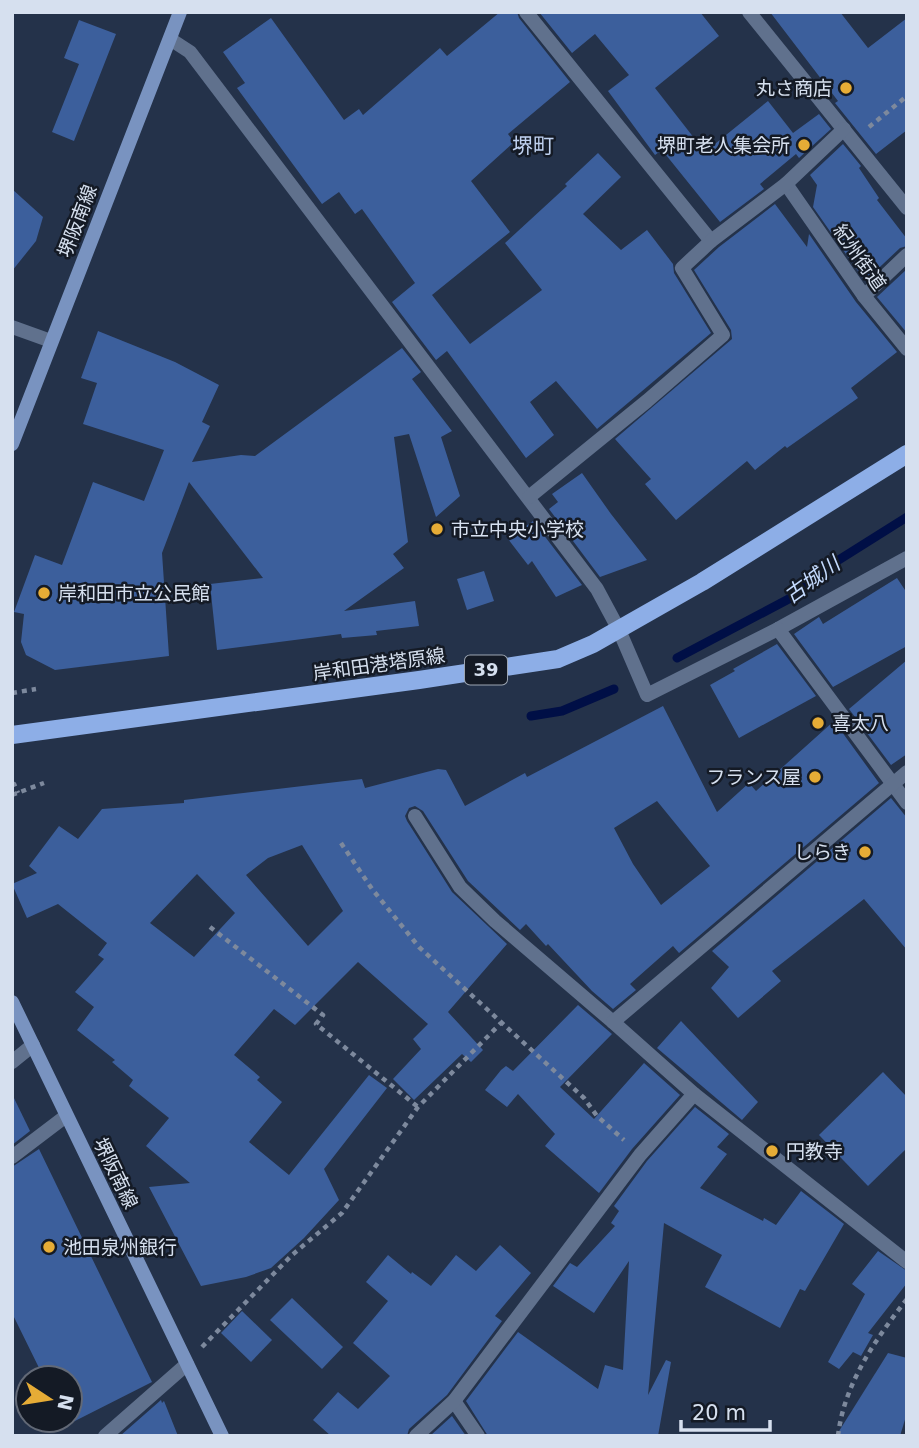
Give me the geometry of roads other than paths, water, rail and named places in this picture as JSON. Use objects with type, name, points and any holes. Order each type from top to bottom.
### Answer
[{"type":"main road","name":"堺阪南線","points":[[12,444],[180,12]]},
{"type":"main road","name":"岸和田港塔原線","points":[[12,735],[558,659],[619,630],[702,582],[907,454]]},
{"type":"main road","name":"堺阪南線","points":[[12,1002],[222,1436]]},
{"type":"street","points":[[526,12],[711,241]]},
{"type":"street","points":[[749,12],[907,208]]},
{"type":"street","points":[[170,39],[190,52],[597,589],[619,630],[647,695],[778,629],[907,558]]},
{"type":"street","points":[[529,497],[723,335],[682,268],[711,241],[849,134]]},
{"type":"street","name":"紀州街道","points":[[786,184],[864,296],[907,349]]},
{"type":"street","points":[[864,296],[907,255]]},
{"type":"street","points":[[12,327],[51,341]]},
{"type":"street","points":[[778,629],[907,803]]},
{"type":"street","points":[[613,1022],[907,772]]},
{"type":"street","points":[[415,816],[460,887],[495,921],[694,1094],[907,1262]]},
{"type":"street","points":[[12,1062],[33,1045]]},
{"type":"street","points":[[416,1436],[454,1401],[640,1155],[694,1094]]},
{"type":"street","points":[[12,1157],[66,1116]]},
{"type":"street","points":[[105,1436],[187,1363]]},
{"type":"street","points":[[454,1401],[478,1436]]},
{"type":"waterway","name":"古城川","points":[[677,658],[800,593],[810,578],[907,517]]},
{"type":"waterway","name":"古城川","points":[[531,716],[562,711],[614,689]]},
{"type":"place","name":"丸さ商店","points":[[846,88]]},
{"type":"place","name":"堺町老人集会所","points":[[804,145]]},
{"type":"place","name":"市立中央小学校","points":[[437,529]]},
{"type":"place","name":"岸和田市立公民館","points":[[44,593]]},
{"type":"place","name":"喜太八","points":[[818,723]]},
{"type":"place","name":"フランス屋","points":[[815,777]]},
{"type":"place","name":"しらき","points":[[865,852]]},
{"type":"place","name":"円教寺","points":[[772,1151]]},
{"type":"place","name":"池田泉州銀行","points":[[49,1247]]},
{"type":"district","name":"堺町","points":[[533,146]]}]
